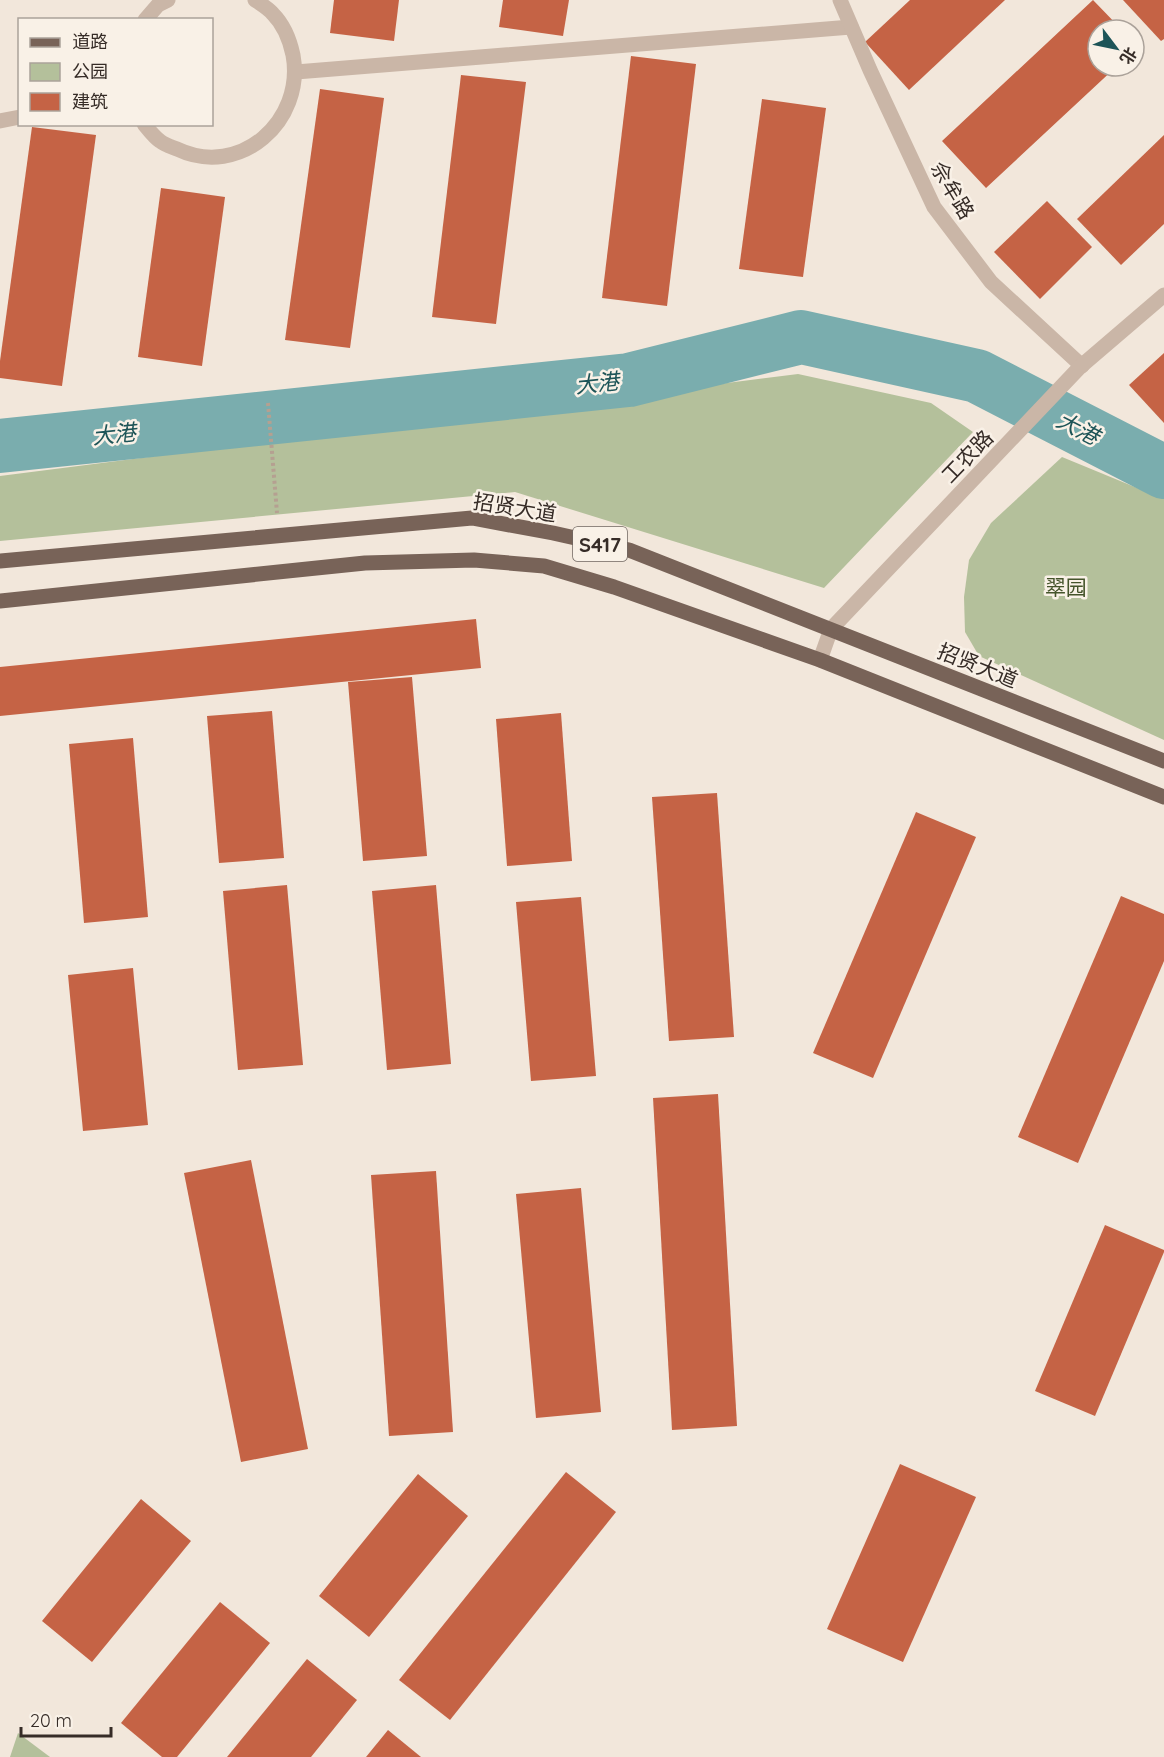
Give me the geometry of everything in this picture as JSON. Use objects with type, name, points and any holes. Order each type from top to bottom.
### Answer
[{"type":"main road","name":"招贤大道","points":[[0,561],[472,518],[629,550],[1164,761]]},
{"type":"main road","name":"S417","points":[[0,601],[365,563],[474,560],[544,566],[614,587],[820,660],[1164,797]]},
{"type":"street","points":[[148,18],[158,5],[168,0]]},
{"type":"street","points":[[146,126],[161,141],[189,155],[219,157],[249,148],[274,129],[290,103],[296,72],[290,40],[273,14],[255,0]]},
{"type":"street","name":"佘牟路","points":[[840,0],[934,207],[991,282],[1081,366]]},
{"type":"street","points":[[296,72],[852,27]]},
{"type":"street","points":[[0,121],[18,117]]},
{"type":"street","name":"工农路","points":[[820,660],[831,629],[1081,366],[1164,295]]},
{"type":"path","points":[[268,403],[279,536]]},
{"type":"green space","points":[[798,374],[931,403],[973,432],[824,588],[515,492],[0,541],[0,476]]},
{"type":"green space","name":"翠园","points":[[1062,457],[1164,499],[1164,740],[979,656],[965,632],[964,597],[969,560],[991,523]]},
{"type":"green space","points":[[18,1733],[50,1757],[10,1757]]},
{"type":"building","points":[[334,0],[399,0],[394,41],[330,33]]},
{"type":"building","points":[[503,0],[569,0],[563,36],[499,27]]},
{"type":"building","points":[[910,0],[1005,0],[909,90],[865,42]]},
{"type":"building","points":[[1093,0],[1110,18],[1086,18],[1086,78],[1104,78],[986,188],[942,141]]},
{"type":"building","points":[[1123,0],[1164,0],[1164,39],[1161,41],[1146,25],[1146,18],[1140,18]]},
{"type":"building","points":[[631,56],[696,64],[667,306],[602,298]]},
{"type":"building","points":[[461,75],[526,82],[496,324],[432,317]]},
{"type":"building","points":[[320,89],[384,98],[350,348],[285,340]]},
{"type":"building","points":[[762,99],[826,108],[803,277],[739,269]]},
{"type":"building","points":[[32,127],[96,135],[62,386],[0,378],[0,361]]},
{"type":"building","points":[[1164,135],[1164,224],[1121,265],[1077,219]]},
{"type":"building","points":[[161,188],[225,197],[202,366],[138,357]]},
{"type":"building","points":[[1047,201],[1092,247],[1040,299],[994,252]]},
{"type":"building","points":[[1164,353],[1164,423],[1129,385]]},
{"type":"building","points":[[476,619],[481,668],[0,716],[0,667]]},
{"type":"building","points":[[412,677],[427,856],[363,861],[348,682]]},
{"type":"building","points":[[272,711],[284,858],[219,863],[207,716]]},
{"type":"building","points":[[561,713],[572,861],[507,866],[496,719]]},
{"type":"building","points":[[133,738],[148,917],[84,923],[69,744]]},
{"type":"building","points":[[717,793],[734,1037],[669,1041],[652,797]]},
{"type":"building","points":[[916,812],[976,837],[873,1078],[813,1053]]},
{"type":"building","points":[[287,885],[303,1065],[238,1070],[223,891]]},
{"type":"building","points":[[436,885],[451,1064],[387,1070],[372,891]]},
{"type":"building","points":[[1121,896],[1164,914],[1164,961],[1078,1163],[1018,1137]]},
{"type":"building","points":[[581,897],[596,1076],[531,1081],[516,902]]},
{"type":"building","points":[[133,968],[148,1125],[83,1131],[68,975]]},
{"type":"building","points":[[718,1094],[737,1426],[672,1430],[653,1098]]},
{"type":"building","points":[[251,1160],[308,1449],[241,1462],[184,1173]]},
{"type":"building","points":[[436,1171],[453,1432],[389,1436],[371,1175]]},
{"type":"building","points":[[581,1188],[601,1412],[536,1418],[516,1194]]},
{"type":"building","points":[[1105,1225],[1164,1250],[1164,1252],[1095,1416],[1035,1391]]},
{"type":"building","points":[[900,1464],[976,1497],[903,1662],[827,1629]]},
{"type":"building","points":[[566,1472],[616,1512],[450,1720],[399,1680]]},
{"type":"building","points":[[418,1474],[468,1516],[369,1637],[319,1596]]},
{"type":"building","points":[[141,1499],[191,1541],[92,1662],[42,1621]]},
{"type":"building","points":[[220,1602],[270,1643],[177,1757],[162,1757],[121,1723]]},
{"type":"building","points":[[307,1659],[357,1700],[311,1757],[227,1757]]},
{"type":"building","points":[[388,1730],[421,1757],[366,1757]]},
{"type":"waterway","name":"大港","points":[[0,446],[629,380],[801,337],[977,376],[1164,472]]}]
